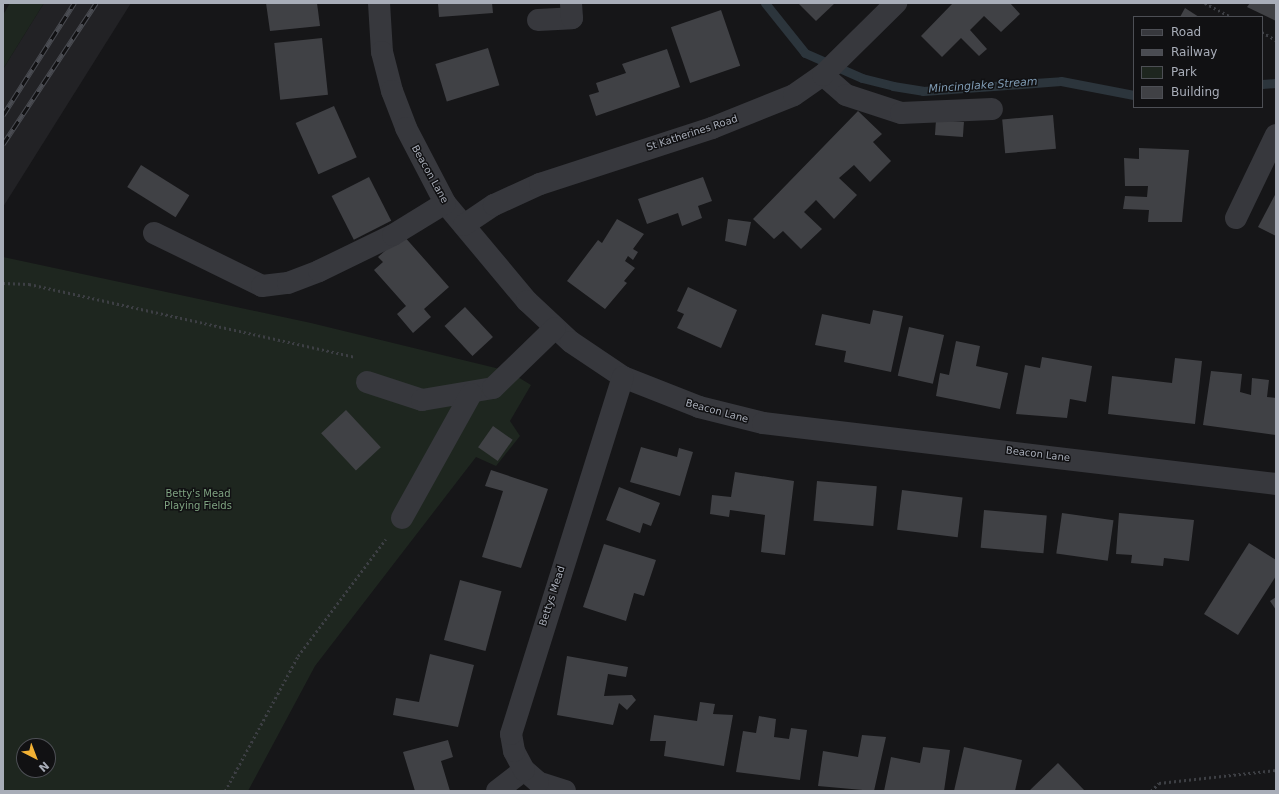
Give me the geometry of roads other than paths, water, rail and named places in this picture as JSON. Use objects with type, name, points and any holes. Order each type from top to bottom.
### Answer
[{"type":"street","name":"Beacon Lane","points":[[379,3],[382,52],[392,91],[406,128],[445,203],[508,280],[555,328],[623,377],[699,407],[763,423],[1276,484]]},
{"type":"street","points":[[538,20],[572,18],[571,3]]},
{"type":"street","name":"St Katherines Road","points":[[464,225],[494,205],[540,184],[719,126],[794,95],[825,73],[896,3]]},
{"type":"street","points":[[825,73],[846,95],[901,113],[992,109]]},
{"type":"street","points":[[1236,218],[1276,135]]},
{"type":"street","points":[[154,233],[262,286],[288,282],[319,271],[393,236],[445,203]]},
{"type":"street","points":[[367,382],[422,400],[471,394],[501,384],[555,328]]},
{"type":"street","name":"Bettys Mead","points":[[565,791],[538,782],[524,770],[514,751],[511,734],[514,716],[623,377]]},
{"type":"street","points":[[402,518],[471,394]]},
{"type":"street","points":[[497,791],[524,770]]},
{"type":"waterway","name":"Mincinglake Stream","points":[[765,3],[805,53],[862,78],[893,86],[923,91],[1061,81],[1133,95]]},
{"type":"waterway","name":"Mincinglake Stream","points":[[1263,84],[1276,83]]},
{"type":"railway","points":[[3,115],[74,3]]},
{"type":"railway","points":[[3,144],[96,3]]},
{"type":"park label","name":"Betty's Mead Playing Fields","points":[[198,498]]}]
